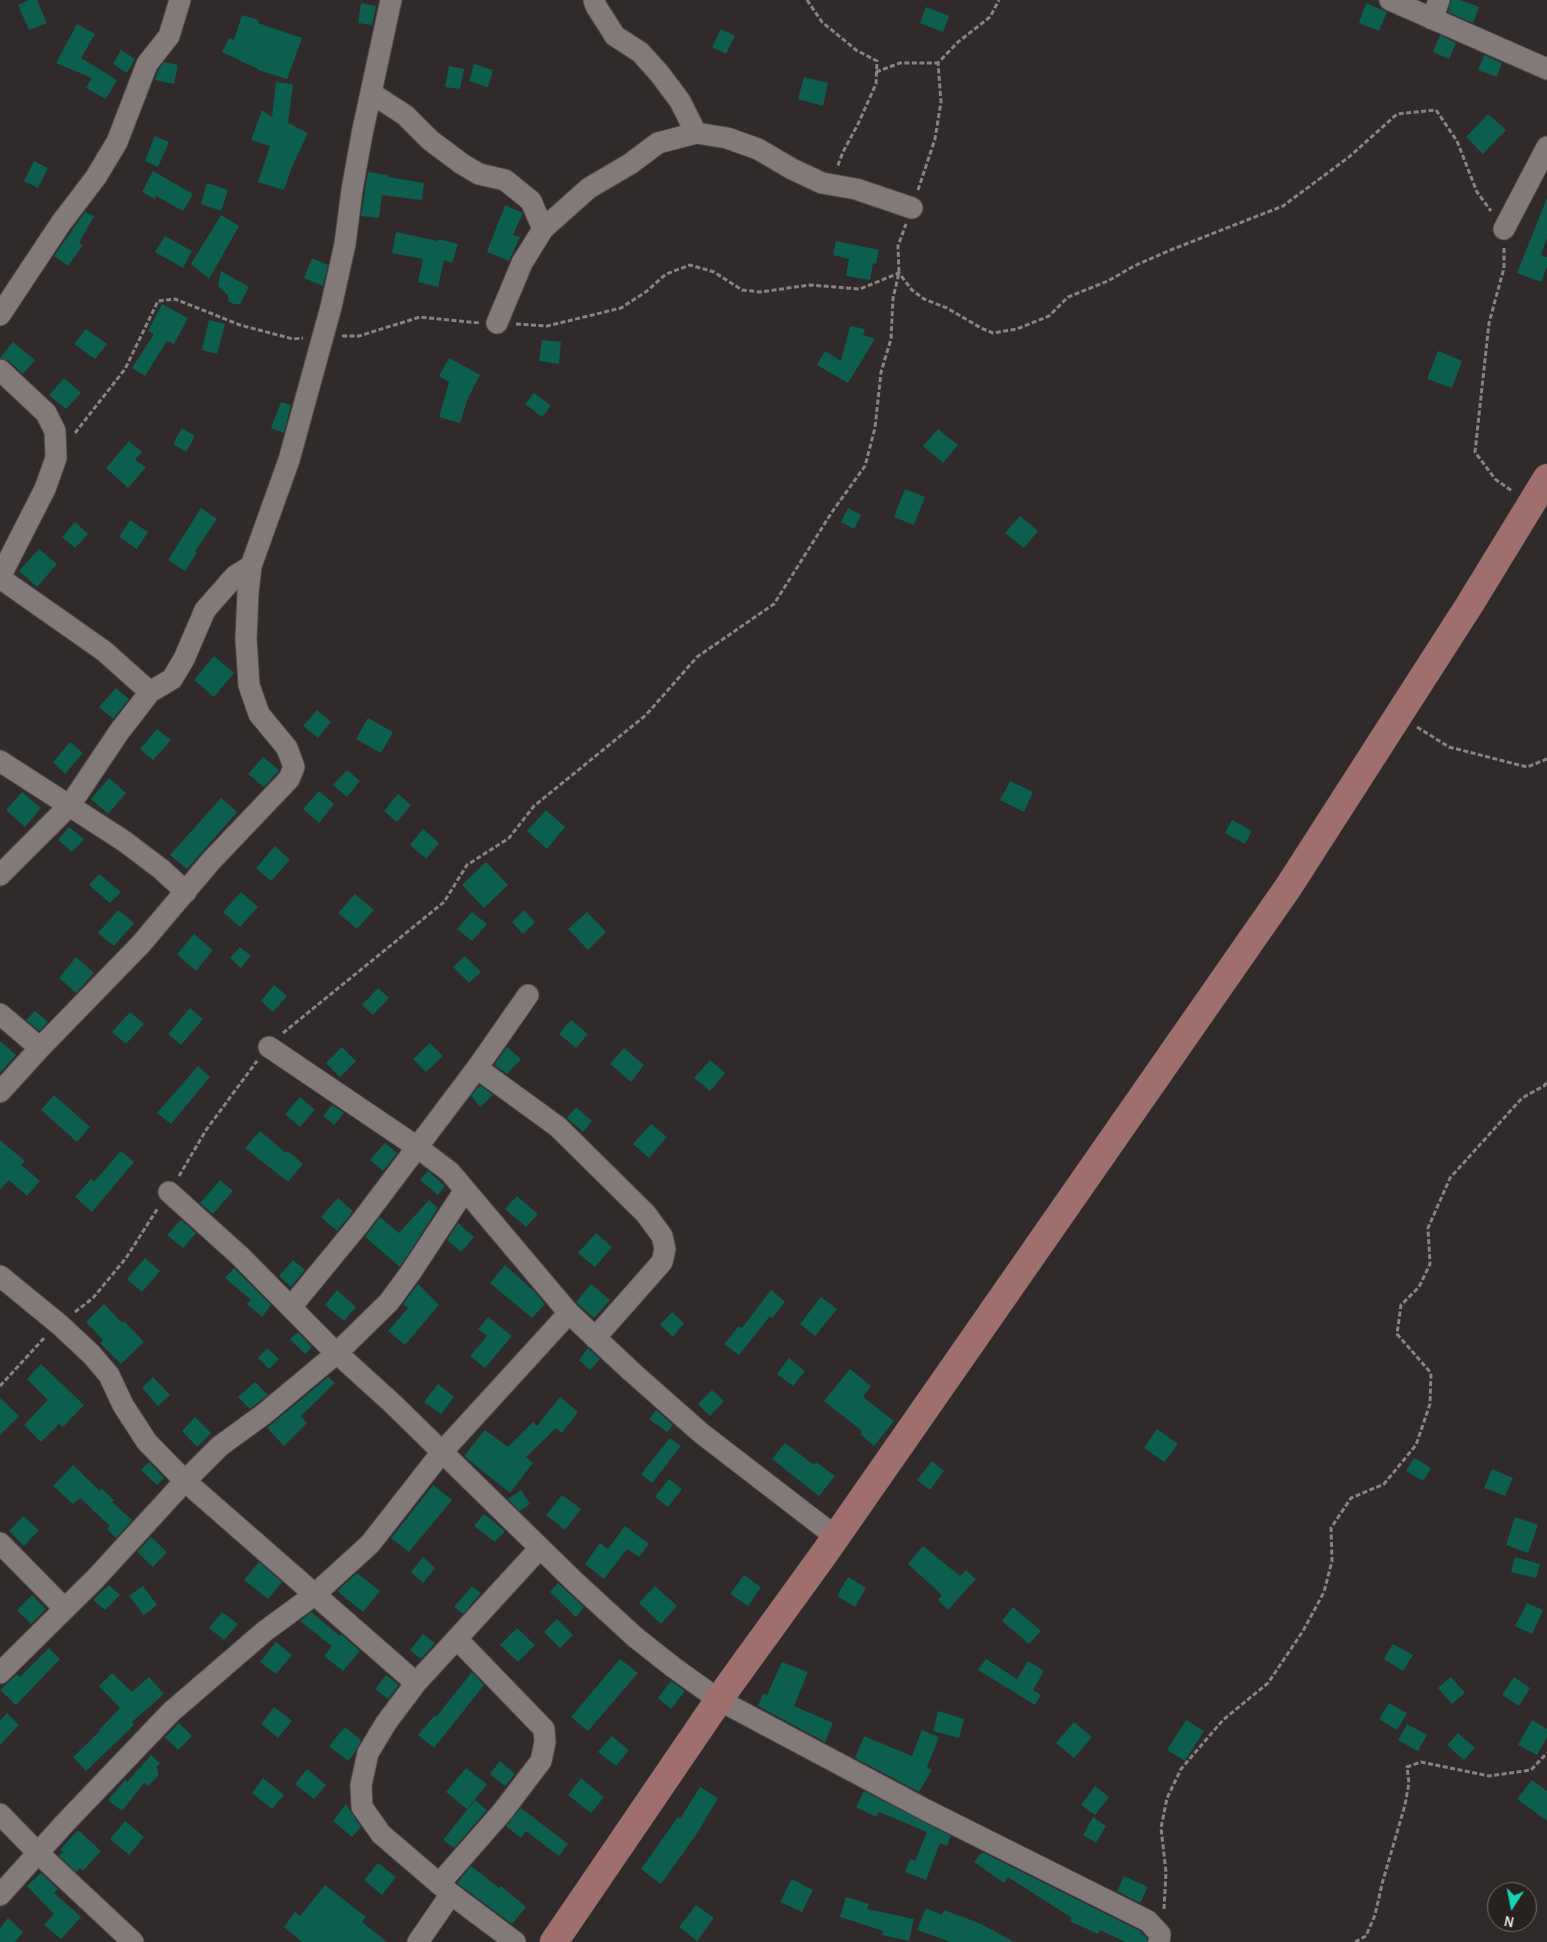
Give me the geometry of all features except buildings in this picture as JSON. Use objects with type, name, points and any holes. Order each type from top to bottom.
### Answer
[{"type":"main road","points":[[554,1942],[719,1700],[836,1537],[1289,886],[1470,604],[1547,478]]},
{"type":"street","points":[[0,316],[61,223],[96,177],[118,142],[147,64],[169,36],[180,0]]},
{"type":"street","points":[[0,1092],[141,944],[217,855],[289,779],[294,767],[287,748],[259,714],[249,686],[246,639],[251,566],[289,460],[323,336],[345,244],[352,190],[391,0]]},
{"type":"street","points":[[594,0],[615,36],[640,52],[659,73],[680,101],[696,133]]},
{"type":"street","points":[[1390,0],[1435,10],[1547,69]]},
{"type":"street","points":[[371,93],[406,115],[430,140],[462,164],[478,174],[505,180],[531,201],[542,229]]},
{"type":"street","points":[[497,323],[522,263],[542,229],[589,188],[630,164],[658,143],[696,133],[727,138],[758,149],[792,169],[822,183],[856,190],[912,208]]},
{"type":"street","points":[[1504,229],[1547,147]]},
{"type":"street","points":[[0,370],[46,413],[56,431],[56,458],[45,489],[0,577],[104,651],[150,692]]},
{"type":"street","points":[[0,875],[70,805],[118,732],[150,692],[172,678],[184,659],[206,610],[236,576],[251,566]]},
{"type":"street","points":[[0,761],[70,805],[146,858],[186,892]]},
{"type":"street","points":[[291,1307],[360,1223],[477,1068],[528,995]]},
{"type":"street","points":[[0,1014],[40,1048]]},
{"type":"street","points":[[268,1047],[450,1172],[569,1313],[595,1338],[701,1433],[836,1537]]},
{"type":"street","points":[[477,1068],[558,1127],[646,1214],[662,1236],[665,1249],[662,1262],[595,1338]]},
{"type":"street","points":[[0,1673],[96,1578],[185,1481],[220,1446],[264,1414],[337,1353],[389,1302],[465,1190]]},
{"type":"street","points":[[169,1192],[240,1256],[337,1353],[392,1403],[540,1548],[635,1637],[719,1700],[935,1814],[1148,1921],[1159,1938]]},
{"type":"street","points":[[0,1276],[60,1325],[91,1354],[109,1375],[123,1405],[147,1442],[185,1481],[416,1683]]},
{"type":"street","points":[[0,1895],[171,1712],[265,1631],[314,1595],[370,1544],[442,1452],[569,1313]]},
{"type":"street","points":[[0,1543],[65,1609]]},
{"type":"street","points":[[515,1942],[445,1889],[380,1834],[362,1807],[361,1786],[368,1753],[386,1723],[416,1683],[540,1548]]},
{"type":"street","points":[[418,1942],[445,1889],[541,1761],[545,1742],[544,1729],[457,1639]]},
{"type":"street","points":[[0,1814],[38,1853],[133,1942]]},
{"type":"path","points":[[807,0],[822,22],[856,50],[877,61],[876,84],[843,152],[832,185]]},
{"type":"path","points":[[876,72],[900,63],[938,63],[958,42],[990,17],[999,0]]},
{"type":"path","points":[[0,1386],[47,1336],[93,1298],[126,1258],[206,1130],[268,1047],[444,902],[467,865],[509,838],[534,806],[646,714],[697,657],[774,604],[832,512],[865,466],[874,428],[881,372],[891,339],[893,298],[899,273],[898,246],[935,139],[941,102],[938,63]]},
{"type":"path","points":[[899,273],[912,290],[924,299],[947,308],[981,328],[993,333],[1017,329],[1049,316],[1068,297],[1108,281],[1134,266],[1283,206],[1349,157],[1397,114],[1436,110],[1457,142],[1477,192],[1504,229],[1504,268],[1489,323],[1475,452],[1495,479],[1514,493]]},
{"type":"path","points":[[56,458],[125,368],[158,301],[175,300],[240,325],[293,339],[323,336],[359,336],[420,317],[467,323],[547,326],[620,308],[647,291],[666,274],[690,266],[714,272],[742,290],[760,292],[810,285],[860,289],[899,273]]},
{"type":"path","points":[[1399,715],[1449,747],[1527,767],[1547,759]]},
{"type":"path","points":[[1159,1938],[1164,1915],[1166,1872],[1161,1828],[1167,1798],[1182,1769],[1198,1747],[1223,1720],[1268,1683],[1299,1638],[1324,1592],[1332,1561],[1331,1528],[1351,1498],[1384,1484],[1416,1445],[1430,1404],[1431,1374],[1396,1334],[1401,1305],[1419,1287],[1430,1264],[1428,1228],[1450,1178],[1522,1098],[1544,1086],[1547,1082]]},
{"type":"path","points":[[1355,1942],[1366,1936],[1375,1915],[1405,1805],[1409,1783],[1407,1768],[1420,1762],[1489,1776],[1531,1770],[1547,1752]]}]
